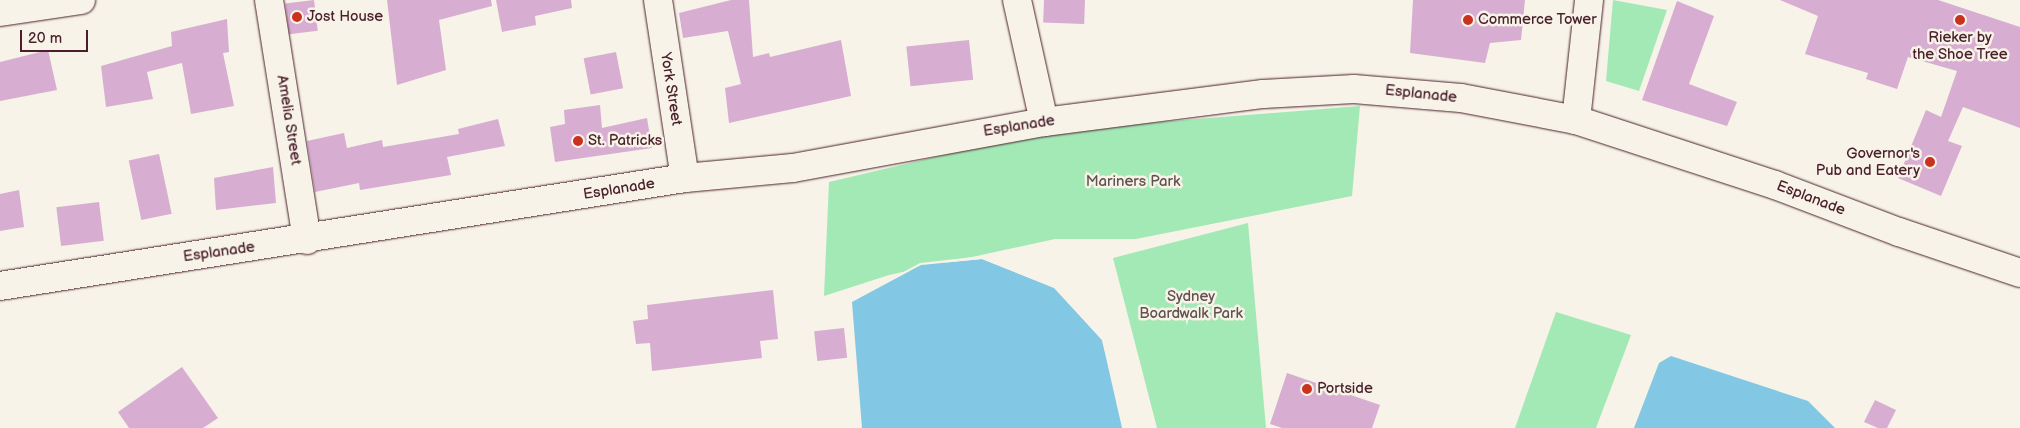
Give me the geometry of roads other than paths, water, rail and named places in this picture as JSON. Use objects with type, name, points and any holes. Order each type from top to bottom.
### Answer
[{"type":"street","points":[[0,12],[81,0]]},
{"type":"street","name":"Amelia Street","points":[[270,0],[307,240]]},
{"type":"street","name":"York Street","points":[[658,0],[685,178]]},
{"type":"street","points":[[1017,0],[1044,122]]},
{"type":"street","points":[[1576,120],[1589,0]]},
{"type":"street","name":"Esplanade","points":[[0,286],[307,240],[685,178],[793,168],[1044,122],[1263,94],[1354,89],[1461,98],[1576,120],[1775,185],[2020,273]]},
{"type":"water","points":[[982,259],[1055,288],[1102,340],[1122,428],[862,428],[852,302],[921,265]]},
{"type":"water","points":[[1671,356],[1808,401],[1835,428],[1634,428],[1659,363]]},
{"type":"place","name":"Jost House","points":[[297,17]]},
{"type":"place","name":"Commerce Tower","points":[[1468,20]]},
{"type":"place","name":"Rieker by the Shoe Tree","points":[[1960,20]]},
{"type":"place","name":"St. Patricks","points":[[578,141]]},
{"type":"place","name":"Governor's Pub and Eatery","points":[[1930,162]]},
{"type":"place","name":"Portside","points":[[1307,389]]},
{"type":"park label","name":"Mariners Park","points":[[1133,182]]},
{"type":"park label","name":"Sydney Boardwalk Park","points":[[1191,304]]}]
